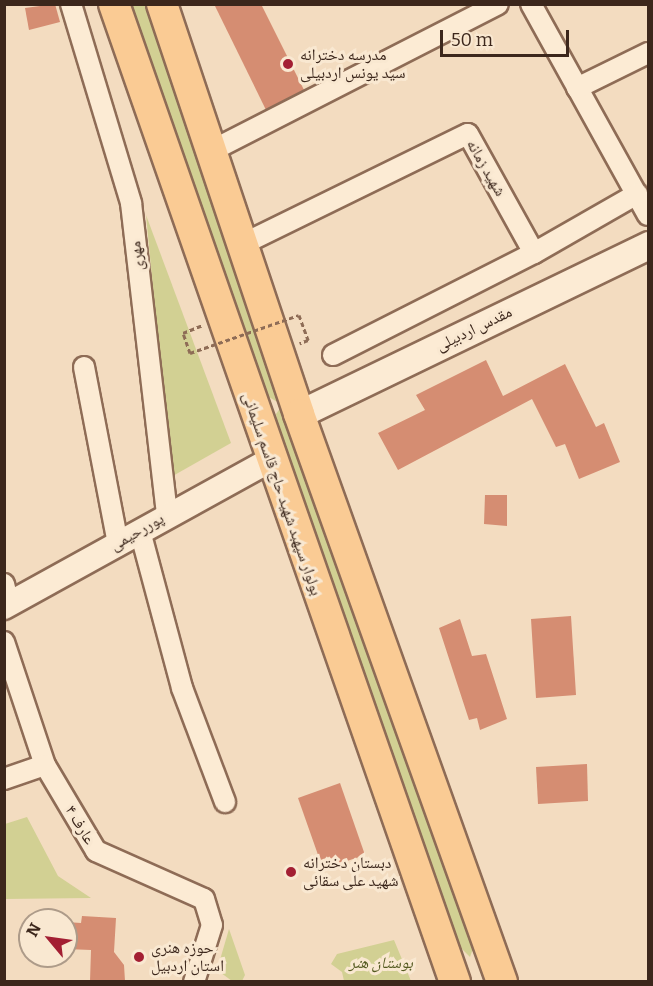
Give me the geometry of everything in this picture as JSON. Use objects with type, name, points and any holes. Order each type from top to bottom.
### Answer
[{"type":"main road","name":"بولوار سپهبد شهید حاج قاسم سلیمانی","points":[[114,4],[270,460],[455,981]]},
{"type":"main road","points":[[162,4],[299,414],[495,979]]},
{"type":"main road","name":"مقدس اردبیلی","points":[[299,414],[648,245]]},
{"type":"street","name":"مهری","points":[[71,4],[131,203],[167,515]]},
{"type":"street","points":[[211,151],[498,4]]},
{"type":"street","points":[[531,4],[648,215]]},
{"type":"street","points":[[578,88],[648,52]]},
{"type":"street","name":"شهید زمانه","points":[[243,244],[468,135],[534,253]]},
{"type":"street","points":[[333,355],[534,253],[637,194]]},
{"type":"street","points":[[84,367],[118,543]]},
{"type":"street","name":"پوررحیمی","points":[[6,598],[118,543],[270,460]]},
{"type":"street","points":[[140,531],[182,688],[225,801]]},
{"type":"street","name":"عارف ۴","points":[[4,642],[45,765],[96,852],[204,899],[212,925],[194,981]]},
{"type":"street","points":[[4,779],[45,765]]},
{"type":"path","points":[[183,333],[190,353],[299,315],[308,340]]},
{"type":"green space","points":[[131,5],[147,5],[282,395],[279,403],[269,397]]},
{"type":"green space","points":[[146,215],[231,443],[171,477]]},
{"type":"green space","points":[[281,407],[475,943],[470,957],[460,947],[279,434],[276,414]]},
{"type":"green space","points":[[27,817],[58,876],[91,898],[5,899],[5,824]]},
{"type":"green space","points":[[229,929],[245,975],[242,981],[232,981],[217,970]]},
{"type":"green space","name":"بوستان هنر","points":[[394,940],[411,981],[344,981],[342,972],[331,964],[337,954]]},
{"type":"building","points":[[55,4],[60,22],[29,30],[25,8]]},
{"type":"building","points":[[214,4],[261,4],[304,90],[266,110]]},
{"type":"building","points":[[486,360],[503,396],[565,364],[596,427],[604,423],[620,462],[579,479],[565,444],[556,447],[532,399],[398,470],[378,433],[425,410],[416,395]]},
{"type":"building","points":[[485,495],[507,495],[507,526],[484,524]]},
{"type":"building","points":[[571,616],[576,695],[536,698],[531,619]]},
{"type":"building","points":[[460,619],[472,656],[486,654],[507,719],[480,730],[477,718],[469,720],[439,628]]},
{"type":"building","points":[[587,764],[588,801],[538,804],[536,767]]},
{"type":"building","points":[[340,783],[365,855],[323,869],[298,798]]},
{"type":"building","points":[[82,916],[116,918],[114,952],[124,965],[125,981],[90,981],[91,950],[78,949],[78,923],[81,923]]},
{"type":"place","name":"مدرسه دخترانه سید یونس اردبیلی","points":[[288,64]]},
{"type":"place","name":"دبستان دخترانه شهید علی سقائی","points":[[291,872]]},
{"type":"place","name":"حوزه هنری استان اردبیل","points":[[139,957]]}]
